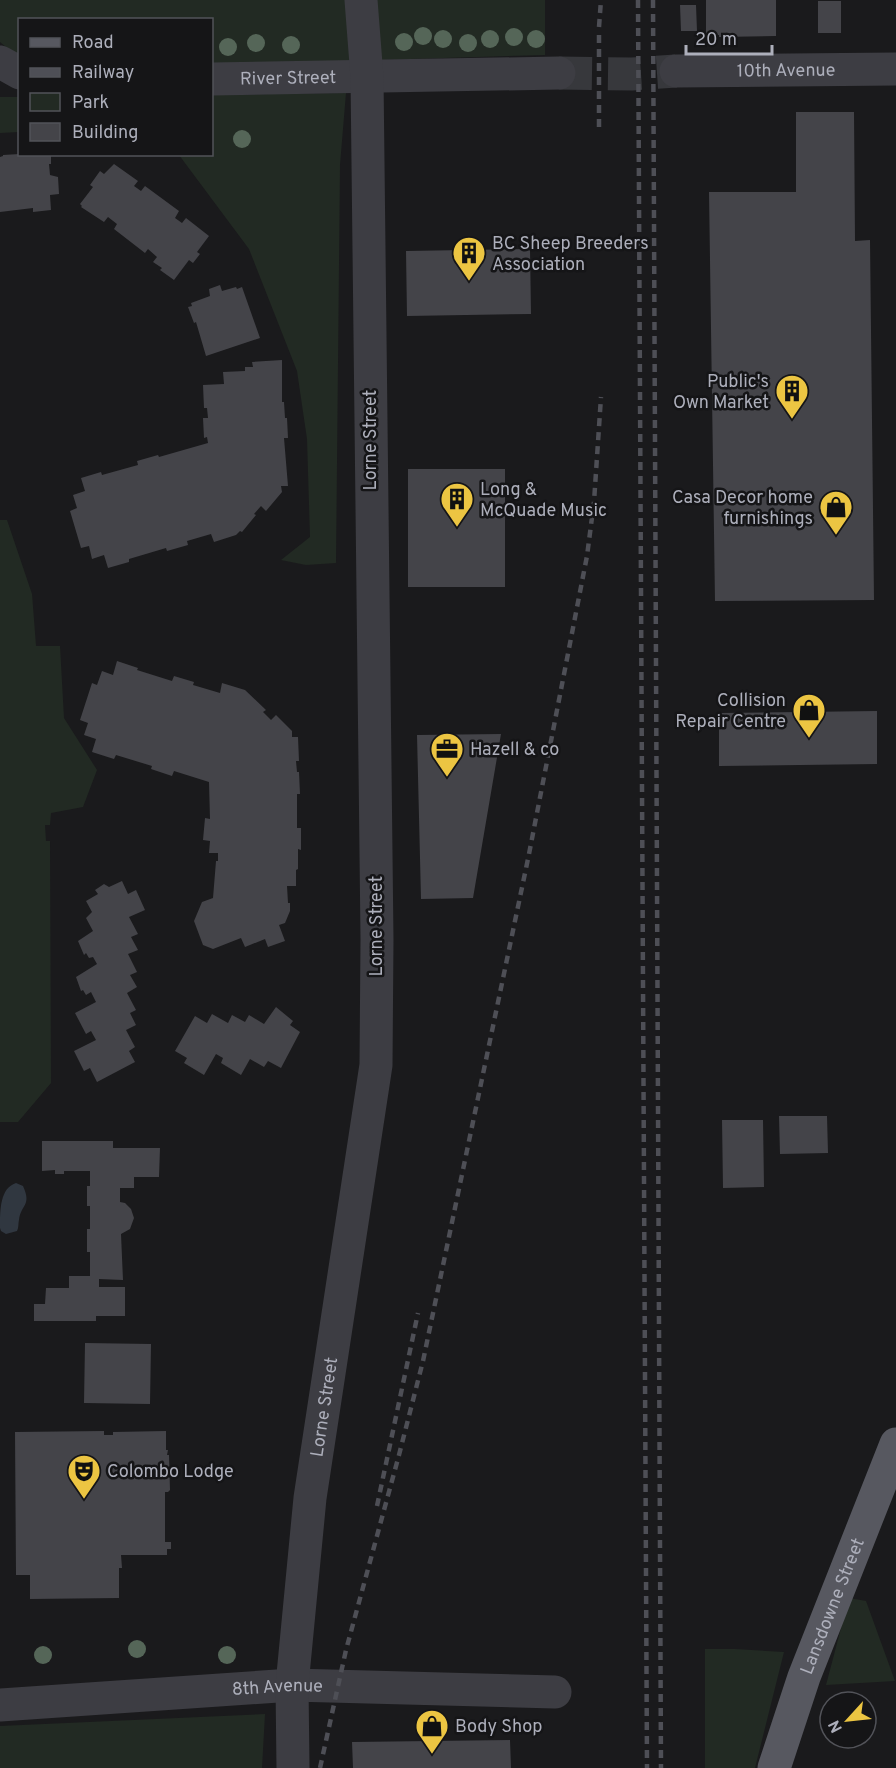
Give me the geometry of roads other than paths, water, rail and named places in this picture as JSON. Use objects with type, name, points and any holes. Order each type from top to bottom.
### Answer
[{"type":"main road","name":"Lansdowne Street","points":[[774,1768],[804,1677],[896,1444]]},
{"type":"street","name":"Lorne Street","points":[[293,1768],[292,1685],[310,1498],[376,1065],[377,939],[367,77],[361,0]]},
{"type":"street","points":[[0,62],[18,72]]},
{"type":"street","name":"10th Avenue","points":[[676,70],[896,69]]},
{"type":"street","points":[[367,77],[559,73]]},
{"type":"street","name":"River Street","points":[[213,79],[367,77]]},
{"type":"street","name":"8th Avenue","points":[[0,1705],[292,1685],[555,1692]]},
{"type":"tunnel","points":[[559,73],[632,74],[676,71]]},
{"type":"railway","points":[[599,27],[601,0]]},
{"type":"railway","points":[[638,0],[647,1768]]},
{"type":"railway","points":[[653,0],[661,1768]]},
{"type":"railway","points":[[599,35],[599,132]]},
{"type":"railway","points":[[320,1768],[346,1650],[423,1361],[529,854],[587,556],[594,502],[601,397]]},
{"type":"railway","points":[[377,1506],[418,1313]]},
{"type":"place","name":"BC Sheep Breeders Association","points":[[469,282]]},
{"type":"place","name":"Public's Own Market","points":[[792,420]]},
{"type":"place","name":"Long & McQuade Music","points":[[457,528]]},
{"type":"place","name":"Casa Decor home furnishings","points":[[836,536]]},
{"type":"place","name":"Collision Repair Centre","points":[[809,739]]},
{"type":"place","name":"Hazell & co","points":[[447,778]]},
{"type":"place","name":"Colombo Lodge","points":[[84,1500]]},
{"type":"place","name":"Body Shop","points":[[432,1755]]}]
